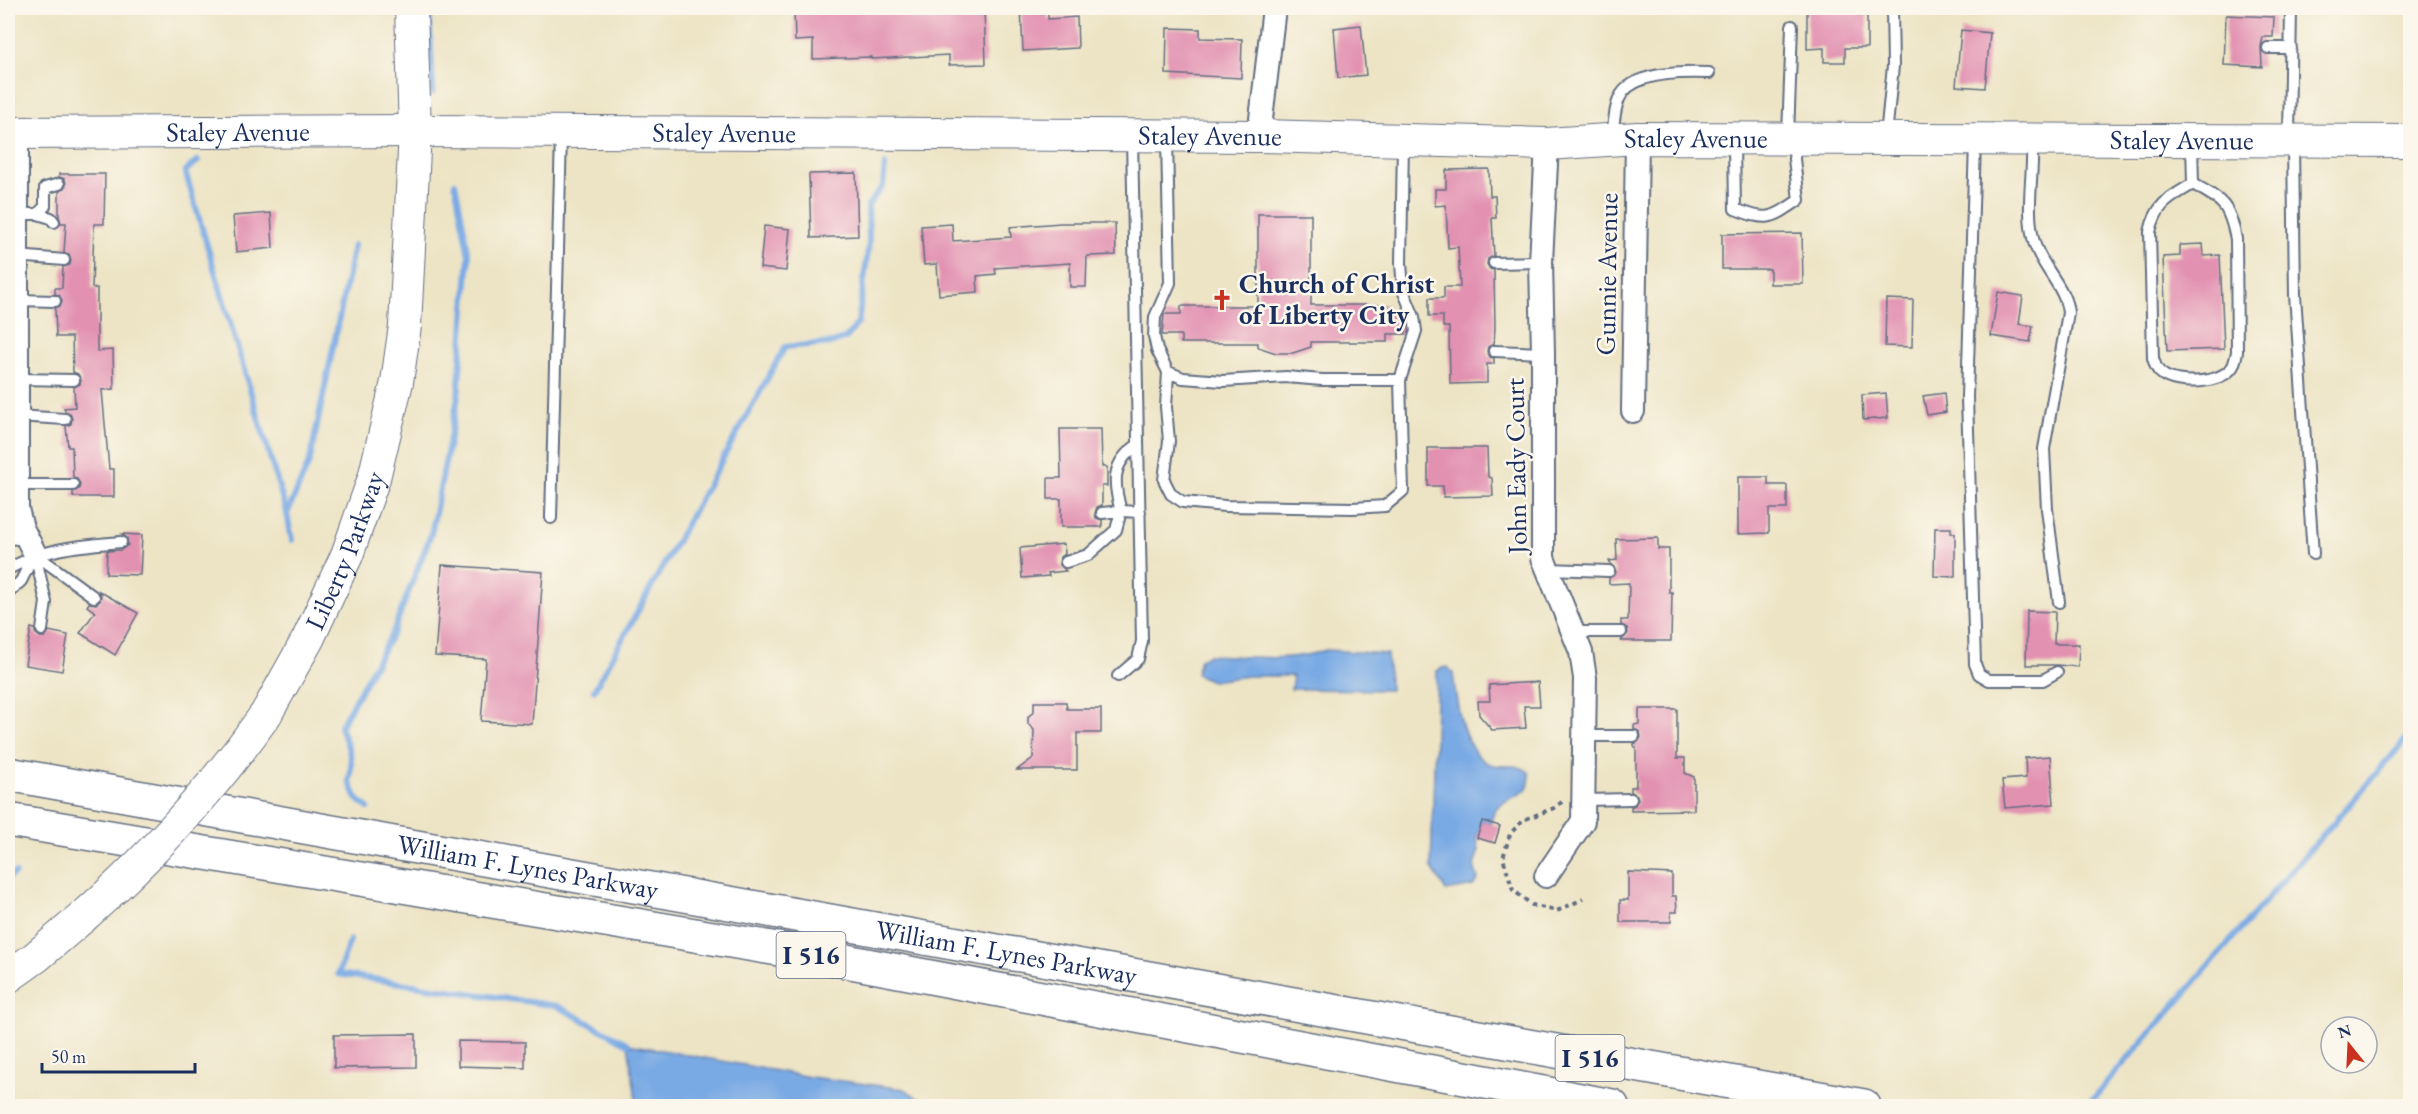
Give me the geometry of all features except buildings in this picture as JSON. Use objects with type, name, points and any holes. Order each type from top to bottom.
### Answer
[{"type":"highway","name":"William F. Lynes Parkway","points":[[8,774],[1864,1107]]},
{"type":"highway","name":"William F. Lynes Parkway","points":[[8,820],[814,955],[1612,1107]]},
{"type":"street","name":"Liberty Parkway","points":[[8,977],[36,957],[120,884],[182,820],[238,754],[266,714],[327,599],[347,555],[374,478],[397,382],[405,326],[415,131],[411,8]]},
{"type":"street","points":[[1259,136],[1274,8]]},
{"type":"street","name":"Staley Avenue","points":[[12,133],[415,131],[1167,135],[1547,144],[1624,139],[1734,138],[2410,141]]},
{"type":"street","points":[[12,133],[21,213],[14,246],[12,485],[23,544]]},
{"type":"street","name":"Gunnie Avenue","points":[[1624,139],[1633,411]]},
{"type":"street","name":"John Eady Court","points":[[1546,876],[1583,821],[1575,799],[1585,736],[1585,678],[1581,652],[1543,558],[1543,353],[1540,262],[1547,144]]},
{"type":"lane","points":[[1886,140],[1893,66],[1892,8]]},
{"type":"lane","points":[[2291,8],[2291,141],[2295,295],[2313,554]]},
{"type":"lane","points":[[1734,138],[1735,209],[1759,218],[1779,214],[1799,200],[1792,139],[1792,26]]},
{"type":"lane","points":[[2268,48],[2290,48]]},
{"type":"lane","points":[[1624,139],[1619,98],[1631,85],[1648,77],[1709,73]]},
{"type":"lane","points":[[551,518],[561,132]]},
{"type":"lane","points":[[1118,676],[1138,659],[1142,641],[1132,135]]},
{"type":"lane","points":[[1167,135],[1170,283],[1155,318],[1154,336],[1157,350],[1168,372],[1166,407],[1169,441],[1164,480],[1171,494],[1183,502],[1225,506],[1353,508],[1385,506],[1402,491],[1400,380],[1416,332],[1414,317],[1403,290],[1401,263],[1403,140]]},
{"type":"lane","points":[[1975,140],[1968,397],[1975,664],[1979,674],[1989,680],[2043,680],[2057,672]]},
{"type":"lane","points":[[2032,140],[2030,207],[2032,233],[2035,245],[2066,301],[2068,313],[2044,449],[2048,509],[2060,602]]},
{"type":"lane","points":[[2192,141],[2193,184]]},
{"type":"lane","points":[[21,213],[45,207],[45,188],[59,184]]},
{"type":"lane","points":[[2193,184],[2222,201],[2233,224],[2236,240],[2237,352],[2233,366],[2225,374],[2204,381],[2176,381],[2162,375],[2153,358],[2150,232],[2153,218],[2159,208],[2193,184]]},
{"type":"lane","points":[[21,213],[51,218],[54,222]]},
{"type":"lane","points":[[14,246],[64,260]]},
{"type":"lane","points":[[1494,263],[1540,262]]},
{"type":"lane","points":[[14,311],[55,301]]},
{"type":"lane","points":[[1494,351],[1543,353]]},
{"type":"lane","points":[[1168,372],[1183,378],[1223,381],[1286,377],[1322,380],[1400,380]]},
{"type":"lane","points":[[14,376],[74,380]]},
{"type":"lane","points":[[14,425],[65,419]]},
{"type":"lane","points":[[1065,561],[1088,555],[1116,530],[1121,511],[1115,489],[1118,464],[1124,454],[1138,445]]},
{"type":"lane","points":[[12,485],[73,485]]},
{"type":"lane","points":[[1102,513],[1140,512]]},
{"type":"lane","points":[[23,544],[66,547],[122,542]]},
{"type":"lane","points":[[8,569],[23,544]]},
{"type":"lane","points":[[8,593],[21,581],[23,544]]},
{"type":"lane","points":[[23,544],[94,597]]},
{"type":"lane","points":[[23,544],[46,602],[42,630]]},
{"type":"lane","points":[[1547,568],[1609,571]]},
{"type":"lane","points":[[1573,632],[1621,632]]},
{"type":"lane","points":[[1585,736],[1634,736]]},
{"type":"lane","points":[[1575,799],[1631,799]]},
{"type":"path","points":[[1575,799],[1523,820],[1510,834],[1503,858],[1513,890],[1532,905],[1557,911],[1583,899]]},
{"type":"water","points":[[1326,650],[1387,654],[1390,690],[1291,689],[1293,676],[1248,676],[1212,681],[1196,674],[1200,659],[1208,655],[1282,658]]},
{"type":"water","points":[[1447,667],[1453,673],[1462,726],[1474,751],[1483,760],[1493,765],[1515,766],[1524,769],[1529,772],[1530,781],[1524,791],[1496,809],[1491,823],[1482,821],[1477,838],[1479,850],[1474,866],[1478,879],[1473,886],[1446,891],[1431,867],[1437,671]]},
{"type":"water","points":[[628,1044],[810,1077],[905,1089],[928,1106],[637,1106]]},
{"type":"waterway","points":[[429,8],[433,92]]},
{"type":"waterway","points":[[198,161],[185,171],[287,514],[292,540]]},
{"type":"waterway","points":[[594,690],[785,347],[833,343],[847,337],[858,323],[869,243],[868,205],[883,186],[885,165]]},
{"type":"waterway","points":[[368,808],[357,799],[349,781],[351,760],[340,727],[393,632],[431,534],[458,397],[469,256],[455,183]]},
{"type":"waterway","points":[[287,514],[310,460],[354,245]]},
{"type":"waterway","points":[[2091,1101],[2410,735]]},
{"type":"waterway","points":[[8,878],[15,873]]},
{"type":"waterway","points":[[350,940],[338,974],[557,1006],[628,1044]]},
{"type":"place","name":"Church of Christ of Liberty City","points":[[1222,300]]}]
